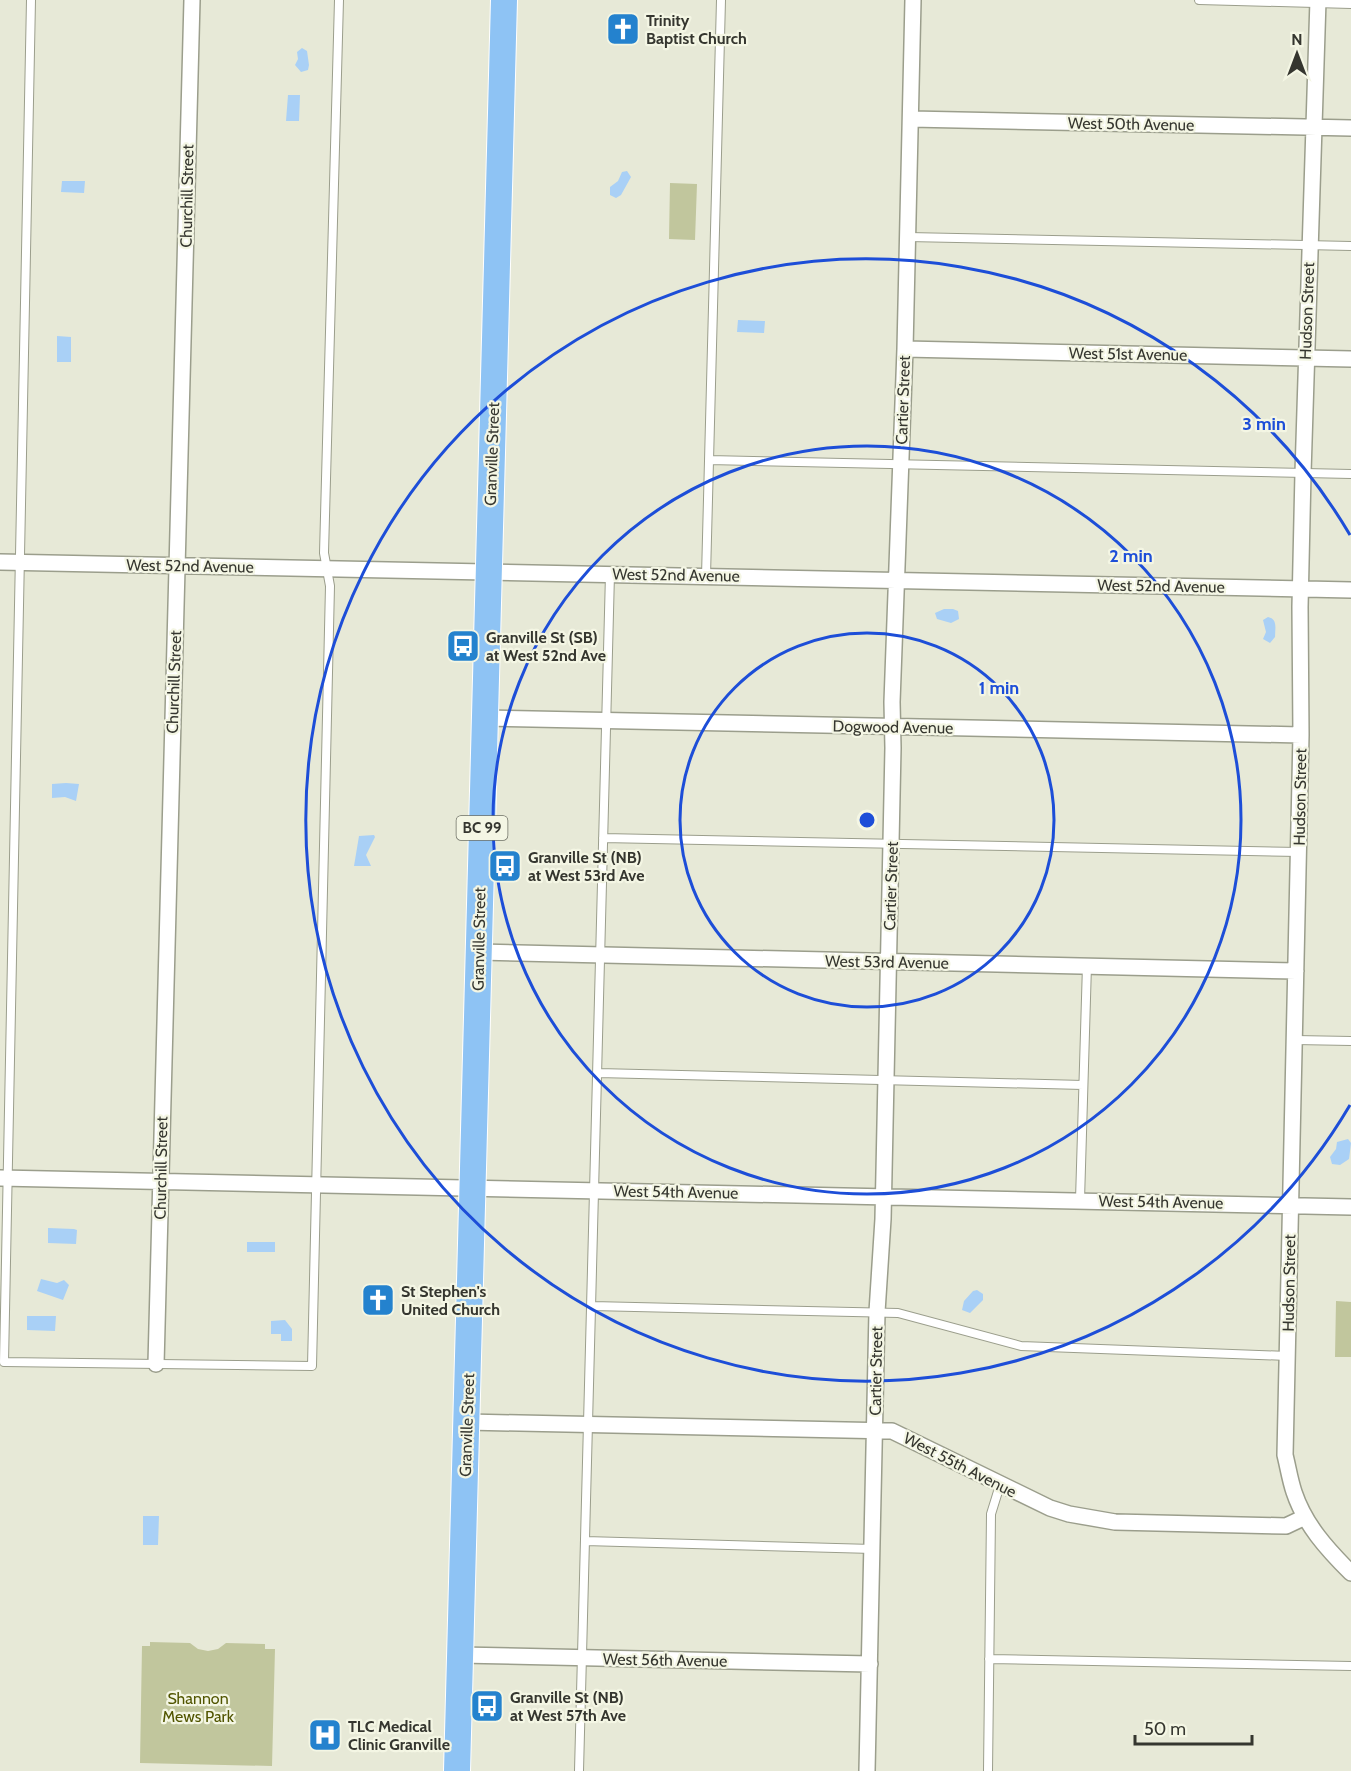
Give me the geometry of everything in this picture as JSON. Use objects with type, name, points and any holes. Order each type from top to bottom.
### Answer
[{"type":"highway","name":"Granville Street","points":[[458,1771],[504,0]]},
{"type":"street","name":"Churchill Street","points":[[156,1364],[192,0]]},
{"type":"street","name":"Cartier Street","points":[[867,1771],[877,1312],[884,1197],[893,727],[913,0]]},
{"type":"street","name":"Hudson Street","points":[[1318,2],[1303,473],[1299,852],[1285,1455],[1294,1492],[1305,1517],[1330,1553],[1351,1573]]},
{"type":"street","name":"West 50th Avenue","points":[[911,119],[1351,128]]},
{"type":"street","name":"West 51st Avenue","points":[[905,349],[1351,358]]},
{"type":"street","name":"West 52nd Avenue","points":[[0,562],[1351,590]]},
{"type":"street","name":"Dogwood Avenue","points":[[485,718],[1301,735]]},
{"type":"street","name":"West 53rd Avenue","points":[[479,952],[1296,970]]},
{"type":"street","name":"West 54th Avenue","points":[[4,1178],[1351,1207]]},
{"type":"street","name":"West 55th Avenue","points":[[467,1422],[895,1432],[1031,1500],[1069,1514],[1115,1522],[1286,1526],[1305,1517]]},
{"type":"street","name":"West 56th Avenue","points":[[460,1655],[870,1664]]},
{"type":"lane","points":[[32,0],[21,562],[4,1178],[4,1362],[312,1366],[330,586],[324,553],[339,0]]},
{"type":"lane","points":[[706,576],[721,0]]},
{"type":"lane","points":[[1199,0],[1351,4]]},
{"type":"lane","points":[[908,237],[1351,246]]},
{"type":"lane","points":[[709,460],[1351,474]]},
{"type":"lane","points":[[579,1771],[610,574]]},
{"type":"lane","points":[[603,838],[1299,852]]},
{"type":"lane","points":[[1080,1200],[1087,965]]},
{"type":"lane","points":[[1295,1040],[1351,1041]]},
{"type":"lane","points":[[598,1073],[1083,1085]]},
{"type":"lane","points":[[592,1306],[898,1313],[1021,1346],[1287,1356]]},
{"type":"lane","points":[[988,1771],[991,1514],[1000,1485]]},
{"type":"lane","points":[[585,1541],[873,1549]]},
{"type":"lane","points":[[988,1659],[1351,1666]]},
{"type":"green space","points":[[670,183],[697,184],[695,240],[669,239]]},
{"type":"green space","points":[[1336,1301],[1351,1302],[1351,1357],[1335,1357]]},
{"type":"green space","name":"Shannon Mews Park","points":[[150,1642],[190,1643],[198,1649],[208,1651],[218,1649],[226,1643],[265,1644],[265,1649],[275,1649],[272,1766],[140,1763],[142,1646],[150,1646]]},
{"type":"water","points":[[302,48],[307,51],[309,65],[308,70],[301,72],[295,65],[298,59],[297,52]]},
{"type":"water","points":[[288,95],[300,95],[299,121],[286,121]]},
{"type":"water","points":[[627,171],[631,177],[621,195],[616,198],[610,195],[610,187],[618,181],[622,172]]},
{"type":"water","points":[[62,181],[85,181],[84,193],[61,192]]},
{"type":"water","points":[[738,320],[765,321],[764,333],[737,332]]},
{"type":"water","points":[[57,336],[71,337],[71,362],[57,362]]},
{"type":"water","points":[[944,609],[958,611],[959,619],[951,623],[937,619],[935,613]]},
{"type":"water","points":[[1268,617],[1275,625],[1275,637],[1270,643],[1263,639],[1266,632],[1263,620]]},
{"type":"water","points":[[52,784],[79,784],[76,801],[65,797],[52,798]]},
{"type":"water","points":[[374,835],[366,855],[371,866],[354,866],[359,836]]},
{"type":"water","points":[[1348,1139],[1351,1143],[1349,1159],[1340,1165],[1332,1164],[1330,1157],[1336,1149],[1337,1142]]},
{"type":"water","points":[[48,1228],[77,1230],[76,1244],[48,1243]]},
{"type":"water","points":[[247,1242],[275,1242],[275,1252],[247,1252]]},
{"type":"water","points":[[41,1279],[57,1283],[64,1280],[69,1285],[63,1300],[37,1291]]},
{"type":"water","points":[[977,1290],[983,1294],[983,1300],[970,1313],[962,1310],[964,1301],[973,1291]]},
{"type":"water","points":[[27,1316],[56,1316],[55,1331],[27,1330]]},
{"type":"water","points":[[285,1320],[292,1329],[292,1341],[281,1341],[281,1334],[271,1334],[271,1321]]},
{"type":"water","points":[[143,1516],[159,1516],[158,1545],[143,1545]]},
{"type":"place","name":"Trinity Baptist Church","points":[[623,29]]},
{"type":"place","name":"Granville St (SB) at West 52nd Ave","points":[[463,646]]},
{"type":"place","name":"Granville St (NB) at West 53rd Ave","points":[[505,866]]},
{"type":"place","name":"St Stephen's United Church","points":[[378,1300]]},
{"type":"place","name":"Granville St (NB) at West 57th Ave","points":[[487,1706]]},
{"type":"place","name":"TLC Medical Clinic Granville","points":[[325,1735]]}]
